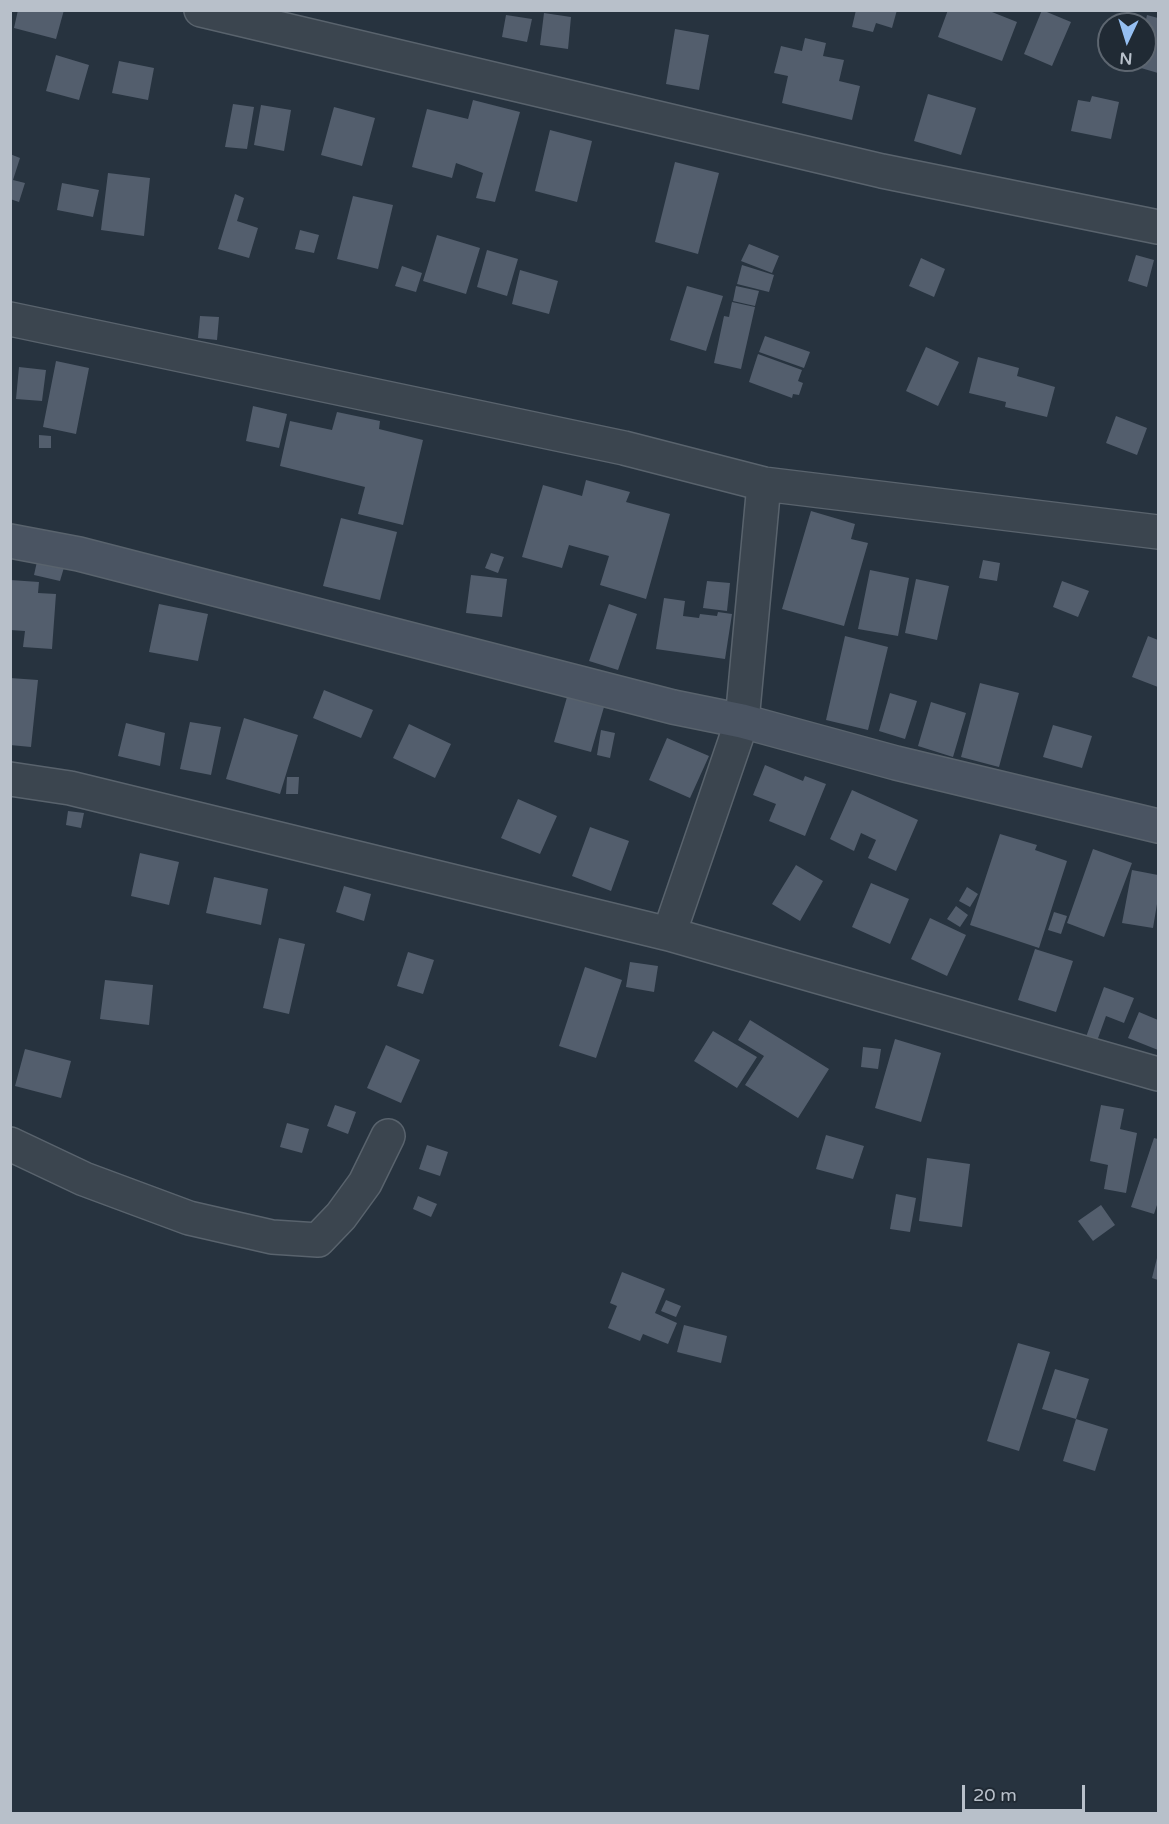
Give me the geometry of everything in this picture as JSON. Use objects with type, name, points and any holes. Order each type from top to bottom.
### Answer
[{"type":"street","points":[[215,12],[882,171],[1158,227]]},
{"type":"street","points":[[10,319],[624,448],[764,484],[1158,532]]},
{"type":"street","points":[[669,934],[741,721],[764,484]]},
{"type":"street","points":[[10,541],[79,554],[673,707],[741,721],[896,763],[1158,826]]},
{"type":"street","points":[[10,779],[70,788],[669,934],[1158,1074]]},
{"type":"street","points":[[10,1144],[84,1179],[189,1218],[272,1237],[318,1240],[341,1216],[365,1183],[388,1136]]},
{"type":"building","points":[[18,10],[64,10],[56,39],[14,28]]},
{"type":"building","points":[[856,10],[897,10],[892,28],[876,23],[873,32],[852,27]]},
{"type":"building","points":[[948,10],[987,10],[1017,22],[1002,61],[938,37]]},
{"type":"building","points":[[1042,10],[1071,22],[1052,66],[1024,54]]},
{"type":"building","points":[[544,13],[571,17],[568,49],[540,45]]},
{"type":"building","points":[[506,15],[532,19],[527,42],[502,37]]},
{"type":"building","points":[[1157,18],[1158,18],[1158,73],[1155,72],[1157,72]]},
{"type":"building","points":[[675,29],[709,35],[699,90],[666,84]]},
{"type":"building","points":[[805,38],[826,43],[823,56],[844,60],[839,81],[860,86],[852,120],[782,103],[788,76],[774,73],[781,46],[802,51]]},
{"type":"building","points":[[56,55],[89,65],[79,100],[46,91]]},
{"type":"building","points":[[119,61],[154,68],[148,100],[112,93]]},
{"type":"building","points":[[928,94],[976,108],[961,155],[914,141]]},
{"type":"building","points":[[1092,96],[1119,102],[1111,139],[1071,131],[1078,100],[1090,102]]},
{"type":"building","points":[[473,100],[520,112],[495,202],[476,198],[483,173],[456,163],[452,178],[412,167],[427,109],[468,119]]},
{"type":"building","points":[[233,104],[254,107],[247,149],[225,147]]},
{"type":"building","points":[[261,105],[291,110],[284,151],[254,145]]},
{"type":"building","points":[[334,107],[375,118],[362,166],[321,155]]},
{"type":"building","points":[[550,130],[592,141],[577,202],[535,191]]},
{"type":"building","points":[[10,154],[20,158],[13,180],[25,183],[19,202],[10,199]]},
{"type":"building","points":[[675,162],[719,173],[698,254],[655,242]]},
{"type":"building","points":[[108,173],[150,178],[144,236],[101,230]]},
{"type":"building","points":[[62,183],[99,190],[93,217],[57,210]]},
{"type":"building","points":[[235,194],[244,198],[237,221],[258,228],[249,258],[218,249]]},
{"type":"building","points":[[353,196],[393,205],[378,269],[337,259]]},
{"type":"building","points":[[300,230],[319,235],[314,253],[295,249]]},
{"type":"building","points":[[437,235],[480,248],[466,294],[423,281]]},
{"type":"building","points":[[749,244],[779,256],[772,273],[741,261]]},
{"type":"building","points":[[487,250],[518,259],[507,296],[477,287]]},
{"type":"building","points":[[1136,255],[1154,260],[1147,287],[1128,281]]},
{"type":"building","points":[[921,258],[945,269],[934,297],[909,286]]},
{"type":"building","points":[[742,265],[774,275],[769,292],[737,284]]},
{"type":"building","points":[[402,266],[422,273],[416,292],[395,286]]},
{"type":"building","points":[[520,270],[558,281],[549,314],[512,304]]},
{"type":"building","points":[[687,286],[723,296],[706,351],[670,340]]},
{"type":"building","points":[[736,286],[759,291],[755,306],[733,301]]},
{"type":"building","points":[[732,302],[755,307],[741,369],[714,363],[724,316],[729,317]]},
{"type":"building","points":[[200,316],[219,317],[217,340],[198,338]]},
{"type":"building","points":[[765,336],[810,352],[804,368],[759,352]]},
{"type":"building","points":[[926,347],[959,362],[938,406],[906,391]]},
{"type":"building","points":[[758,354],[802,370],[798,381],[803,383],[799,395],[793,394],[792,398],[749,382]]},
{"type":"building","points":[[978,357],[1019,368],[1017,376],[1055,387],[1047,417],[1005,407],[1006,402],[969,393]]},
{"type":"building","points":[[56,361],[89,368],[76,434],[43,427]]},
{"type":"building","points":[[19,367],[46,370],[42,401],[16,399]]},
{"type":"building","points":[[253,406],[287,414],[279,448],[246,441]]},
{"type":"building","points":[[337,412],[380,421],[379,429],[423,440],[403,525],[358,514],[365,487],[280,466],[290,421],[332,430]]},
{"type":"building","points":[[1116,416],[1147,428],[1137,455],[1106,443]]},
{"type":"building","points":[[39,435],[51,436],[51,448],[39,448]]},
{"type":"building","points":[[586,480],[630,492],[626,502],[670,514],[646,599],[600,585],[609,556],[569,545],[562,568],[522,557],[543,485],[582,496]]},
{"type":"building","points":[[811,511],[855,524],[851,539],[868,543],[844,626],[782,609]]},
{"type":"building","points":[[341,518],[397,532],[380,600],[323,586]]},
{"type":"building","points":[[491,553],[504,557],[498,573],[485,568]]},
{"type":"building","points":[[38,557],[65,564],[60,581],[34,575]]},
{"type":"building","points":[[983,560],[1000,563],[997,581],[979,578]]},
{"type":"building","points":[[870,570],[909,578],[898,636],[858,629]]},
{"type":"building","points":[[471,575],[507,579],[502,617],[466,613]]},
{"type":"building","points":[[916,579],[949,586],[937,640],[905,633]]},
{"type":"building","points":[[10,580],[39,582],[38,593],[56,594],[52,649],[23,647],[25,631],[10,630]]},
{"type":"building","points":[[707,581],[730,583],[727,611],[703,608]]},
{"type":"building","points":[[1062,581],[1089,591],[1078,617],[1053,607]]},
{"type":"building","points":[[664,598],[685,601],[683,616],[699,618],[700,614],[717,616],[718,612],[732,614],[725,659],[656,649]]},
{"type":"building","points":[[159,604],[208,614],[198,661],[149,652]]},
{"type":"building","points":[[609,604],[637,614],[618,670],[589,661]]},
{"type":"building","points":[[845,636],[888,647],[868,730],[826,720]]},
{"type":"building","points":[[1148,636],[1158,640],[1158,687],[1132,677]]},
{"type":"building","points":[[10,678],[38,680],[31,747],[10,745]]},
{"type":"building","points":[[980,683],[1019,693],[999,767],[961,757]]},
{"type":"building","points":[[324,690],[373,710],[361,738],[313,718]]},
{"type":"building","points":[[890,693],[917,701],[905,739],[879,731]]},
{"type":"building","points":[[567,697],[604,707],[591,752],[554,742]]},
{"type":"building","points":[[931,702],[966,713],[953,757],[918,746]]},
{"type":"building","points":[[244,718],[298,735],[280,794],[226,779]]},
{"type":"building","points":[[190,722],[221,727],[211,775],[180,769]]},
{"type":"building","points":[[126,723],[165,733],[160,766],[118,756]]},
{"type":"building","points":[[409,724],[451,744],[435,778],[393,758]]},
{"type":"building","points":[[1053,725],[1092,736],[1082,768],[1043,757]]},
{"type":"building","points":[[601,730],[615,733],[610,758],[597,755]]},
{"type":"building","points":[[667,738],[709,756],[690,798],[649,780]]},
{"type":"building","points":[[765,765],[803,781],[805,776],[826,784],[805,836],[769,821],[776,804],[753,795]]},
{"type":"building","points":[[287,777],[299,777],[298,794],[286,794]]},
{"type":"building","points":[[852,790],[918,820],[896,871],[868,858],[876,840],[861,833],[854,851],[830,839]]},
{"type":"building","points":[[518,799],[557,816],[540,854],[501,838]]},
{"type":"building","points":[[68,811],[84,813],[81,828],[66,825]]},
{"type":"building","points":[[590,827],[629,841],[611,891],[572,876]]},
{"type":"building","points":[[1000,834],[1037,845],[1035,850],[1067,861],[1039,948],[970,925]]},
{"type":"building","points":[[1093,849],[1132,863],[1104,937],[1067,923]]},
{"type":"building","points":[[140,853],[179,862],[169,905],[131,896]]},
{"type":"building","points":[[796,865],[823,881],[800,921],[772,904]]},
{"type":"building","points":[[1132,870],[1158,875],[1158,898],[1153,928],[1122,923]]},
{"type":"building","points":[[214,877],[268,889],[261,925],[206,913]]},
{"type":"building","points":[[871,883],[909,899],[890,944],[852,927]]},
{"type":"building","points":[[344,886],[371,894],[364,921],[336,912]]},
{"type":"building","points":[[967,887],[978,894],[970,907],[959,901]]},
{"type":"building","points":[[956,906],[968,915],[960,927],[947,919]]},
{"type":"building","points":[[1054,912],[1067,916],[1061,934],[1048,930]]},
{"type":"building","points":[[930,918],[966,935],[947,976],[911,959]]},
{"type":"building","points":[[279,938],[305,944],[289,1014],[263,1008]]},
{"type":"building","points":[[1035,949],[1073,961],[1056,1012],[1018,1000]]},
{"type":"building","points":[[408,952],[434,960],[423,994],[397,986]]},
{"type":"building","points":[[630,962],[658,966],[654,992],[626,987]]},
{"type":"building","points":[[585,967],[622,980],[596,1058],[559,1046]]},
{"type":"building","points":[[105,980],[153,985],[149,1025],[100,1019]]},
{"type":"building","points":[[1104,987],[1134,998],[1124,1023],[1106,1016],[1097,1041],[1086,1037]]},
{"type":"building","points":[[1139,1012],[1158,1020],[1158,1050],[1128,1038]]},
{"type":"building","points":[[750,1020],[829,1069],[798,1118],[745,1085],[764,1056],[738,1040]]},
{"type":"building","points":[[713,1031],[757,1057],[737,1088],[694,1061]]},
{"type":"building","points":[[895,1039],[941,1053],[921,1122],[875,1108]]},
{"type":"building","points":[[386,1045],[420,1060],[401,1103],[367,1088]]},
{"type":"building","points":[[863,1047],[881,1049],[878,1069],[861,1067]]},
{"type":"building","points":[[25,1049],[71,1061],[61,1098],[15,1086]]},
{"type":"building","points":[[335,1105],[356,1112],[348,1134],[327,1126]]},
{"type":"building","points":[[1101,1105],[1124,1109],[1120,1129],[1137,1133],[1126,1193],[1104,1189],[1108,1165],[1090,1161]]},
{"type":"building","points":[[287,1123],[309,1129],[302,1153],[280,1147]]},
{"type":"building","points":[[826,1135],[864,1146],[853,1179],[816,1169]]},
{"type":"building","points":[[1154,1138],[1158,1139],[1158,1202],[1154,1214],[1131,1207]]},
{"type":"building","points":[[427,1145],[448,1152],[440,1176],[419,1169]]},
{"type":"building","points":[[927,1158],[970,1164],[962,1227],[919,1221]]},
{"type":"building","points":[[896,1194],[916,1198],[910,1232],[890,1229]]},
{"type":"building","points":[[418,1196],[437,1204],[431,1217],[413,1209]]},
{"type":"building","points":[[1101,1205],[1115,1225],[1093,1241],[1078,1221]]},
{"type":"building","points":[[1158,1254],[1158,1280],[1152,1278]]},
{"type":"building","points":[[622,1272],[665,1289],[655,1313],[677,1323],[668,1344],[643,1334],[640,1341],[608,1328],[617,1306],[610,1303]]},
{"type":"building","points":[[666,1300],[681,1306],[676,1317],[661,1311]]},
{"type":"building","points":[[684,1325],[727,1336],[721,1363],[677,1352]]},
{"type":"building","points":[[1018,1343],[1050,1352],[1019,1451],[987,1441]]},
{"type":"building","points":[[1055,1369],[1089,1379],[1076,1419],[1042,1409]]},
{"type":"building","points":[[1076,1419],[1108,1429],[1095,1471],[1063,1461]]}]
